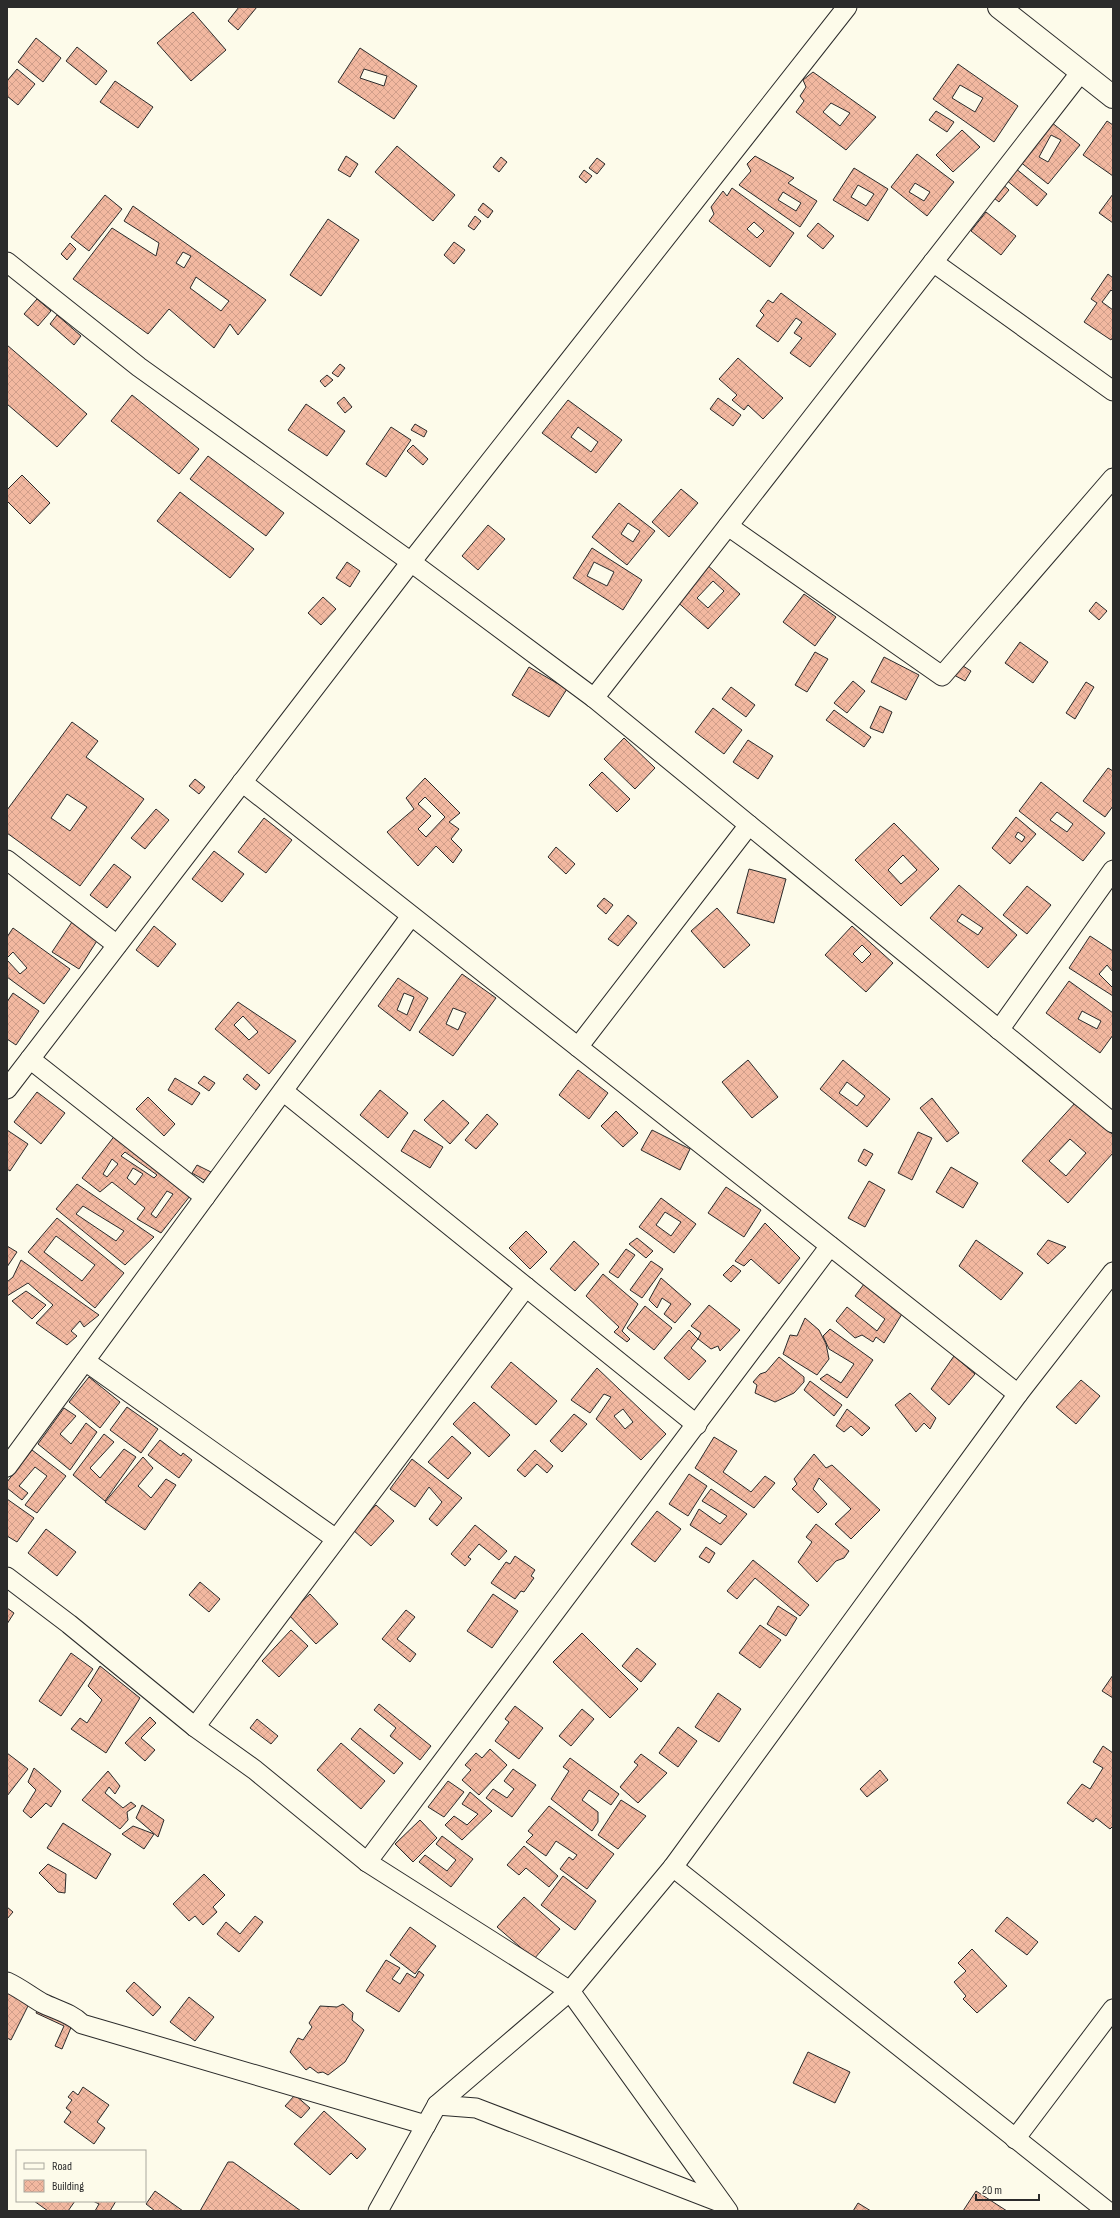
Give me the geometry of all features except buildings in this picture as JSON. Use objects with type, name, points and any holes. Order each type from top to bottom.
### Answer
[{"type":"street","points":[[7,1089],[411,562],[847,7]]},
{"type":"street","points":[[999,7],[1113,97]]},
{"type":"street","points":[[594,698],[1081,72]]},
{"type":"street","points":[[7,262],[139,367],[411,562],[594,698],[1113,1123]]},
{"type":"street","points":[[933,262],[1113,391]]},
{"type":"street","points":[[728,526],[942,676],[1113,478]]},
{"type":"street","points":[[242,782],[1018,1394]]},
{"type":"street","points":[[578,1047],[749,825]]},
{"type":"street","points":[[7,860],[117,945]]},
{"type":"street","points":[[999,1030],[1113,870]]},
{"type":"street","points":[[7,1467],[411,916]]},
{"type":"street","points":[[30,1058],[205,1197]]},
{"type":"street","points":[[283,1091],[697,1425]]},
{"type":"street","points":[[367,1862],[697,1425],[830,1246]]},
{"type":"street","points":[[378,2211],[437,2105],[570,1991],[673,1867],[1018,1394],[1113,1272]]},
{"type":"street","points":[[194,1727],[526,1287]]},
{"type":"street","points":[[85,1361],[336,1539]]},
{"type":"street","points":[[7,1577],[69,1624],[194,1727],[255,1770],[367,1862],[570,1991],[725,2207]]},
{"type":"street","points":[[673,1867],[1107,2211]]},
{"type":"street","points":[[7,1982],[23,1989],[40,2002],[75,2017],[82,2024],[426,2125]]},
{"type":"street","points":[[1015,2139],[1113,2009]]},
{"type":"street","points":[[437,2105],[476,2108],[725,2207]]}]
